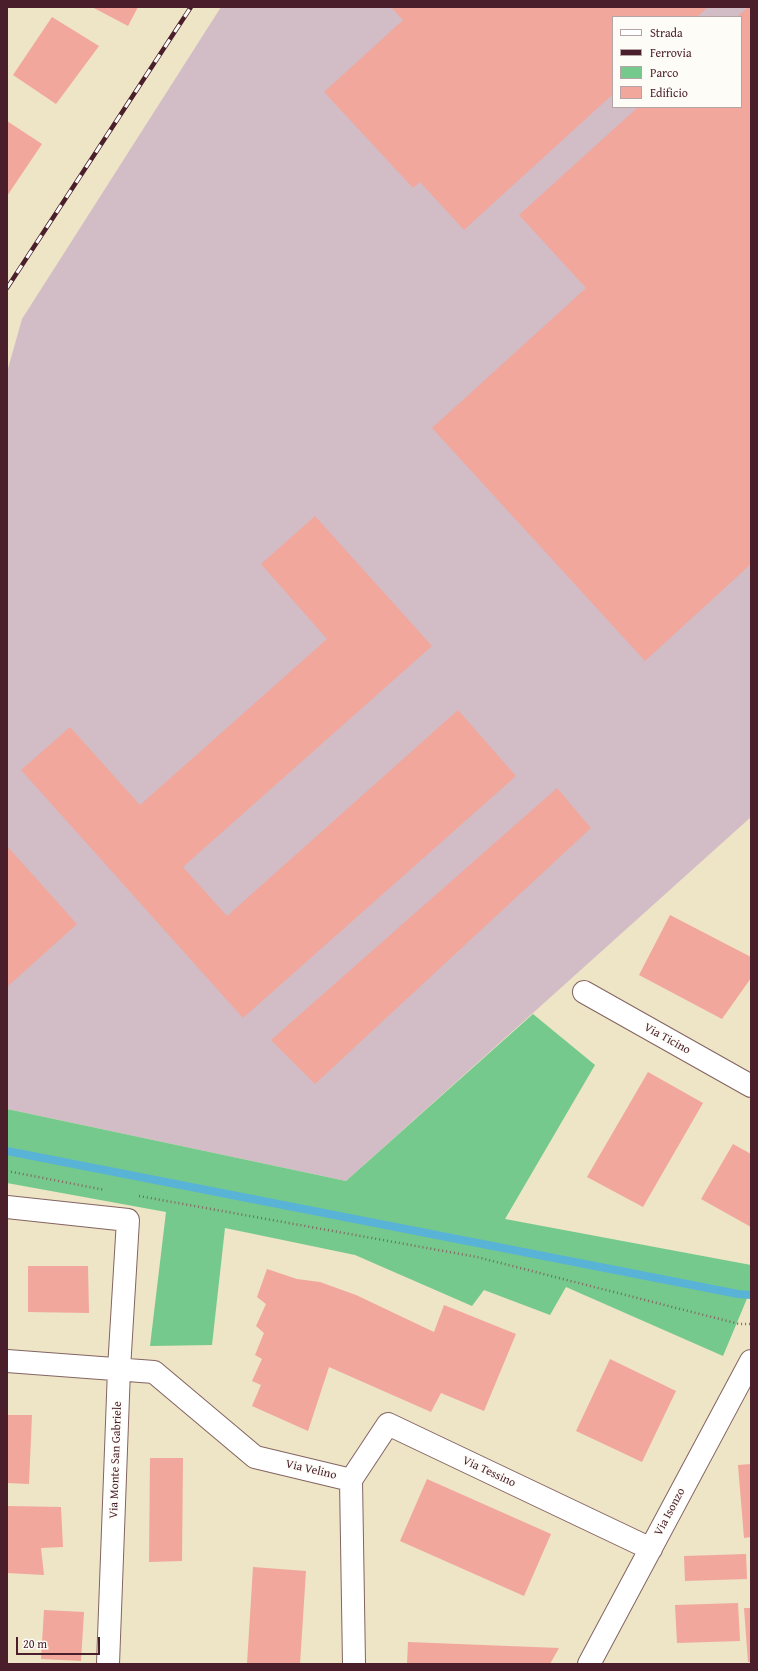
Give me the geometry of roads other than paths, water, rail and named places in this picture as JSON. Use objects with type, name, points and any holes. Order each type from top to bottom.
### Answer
[{"type":"street","name":"Via Ticino","points":[[584,992],[751,1086]]},
{"type":"street","name":"Via Monte San Gabriele","points":[[7,1207],[128,1220],[119,1370],[108,1664]]},
{"type":"street","points":[[7,1361],[119,1370]]},
{"type":"street","name":"Via Isonzo","points":[[589,1664],[751,1361]]},
{"type":"street","name":"Via Velino","points":[[119,1370],[154,1372],[255,1457],[351,1480],[354,1664]]},
{"type":"street","name":"Via Tessino","points":[[351,1480],[388,1424],[651,1549]]},
{"type":"waterway","points":[[7,1151],[738,1294],[751,1295]]},
{"type":"railway","points":[[7,288],[191,7]]}]
